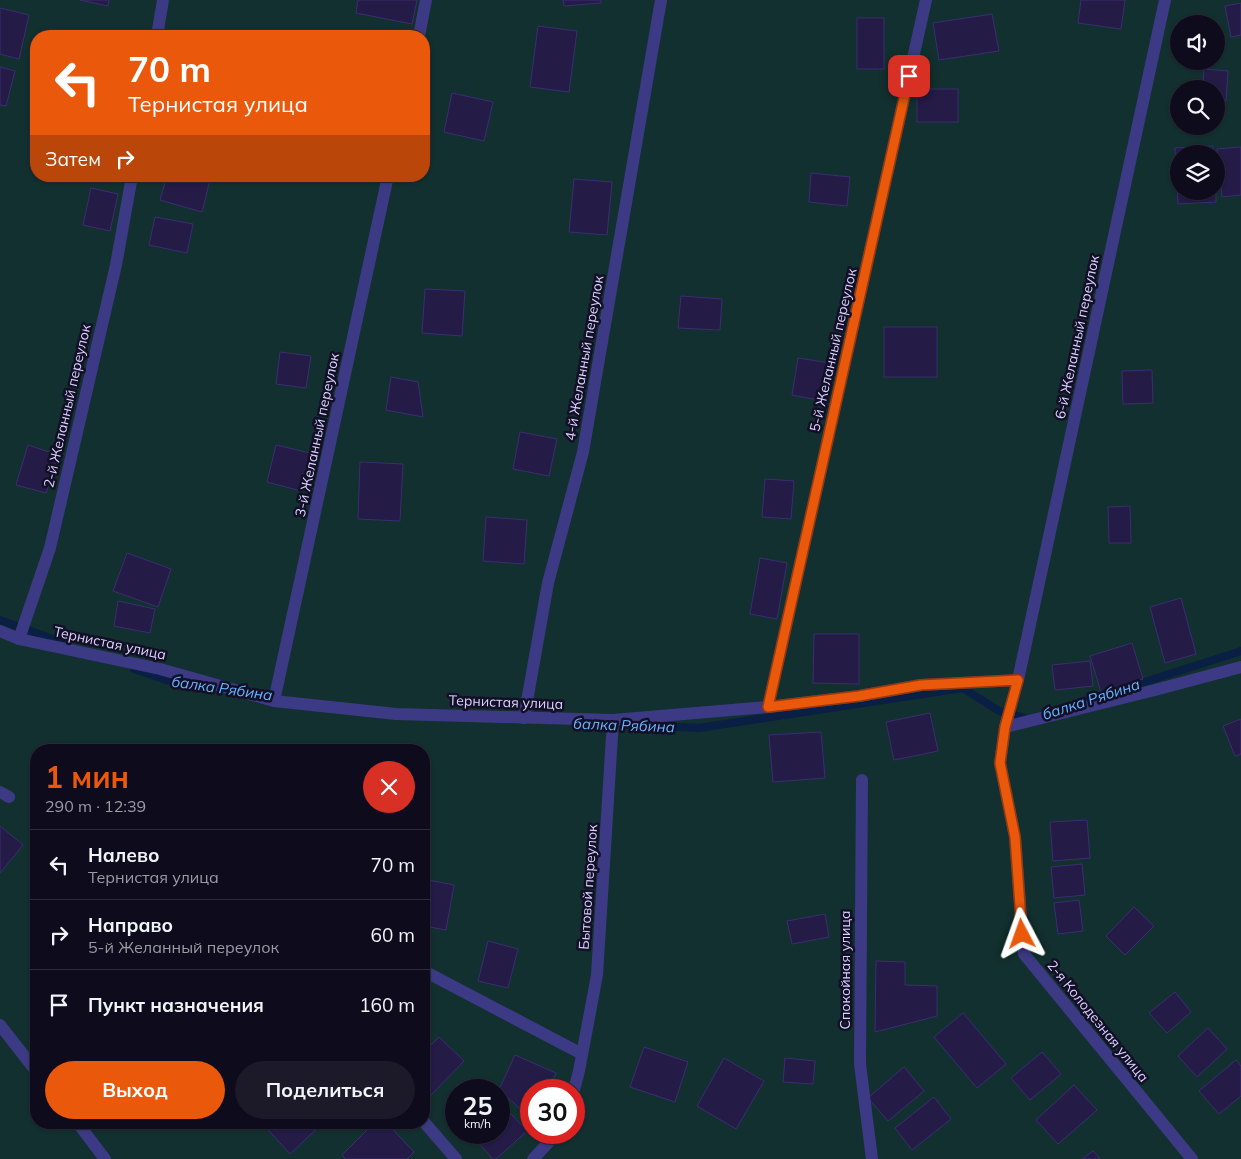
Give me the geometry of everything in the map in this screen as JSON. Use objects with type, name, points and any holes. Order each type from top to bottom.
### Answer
[{"type":"street","points":[[158,30],[163,0]]},
{"type":"street","points":[[420,30],[426,0]]},
{"type":"street","name":"4-й Желанный переулок","points":[[524,718],[548,583],[583,452],[661,0]]},
{"type":"street","name":"5-й Желанный переулок","points":[[768,707],[926,0]]},
{"type":"street","name":"6-й Желанный переулок","points":[[1018,680],[1164,0]]},
{"type":"street","name":"2-й Желанный переулок","points":[[19,639],[50,548],[116,264],[131,182]]},
{"type":"street","name":"3-й Желанный переулок","points":[[274,701],[387,182]]},
{"type":"street","name":"Тернистая улица","points":[[0,631],[19,639],[160,669],[274,701],[396,714],[613,720],[768,707],[859,696],[921,685],[1018,680]]},
{"type":"street","points":[[1005,727],[1241,667]]},
{"type":"street","name":"2-я Колодезная улица","points":[[1018,680],[1005,727],[1000,763],[1015,837],[1024,954],[1192,1159]]},
{"type":"street","name":"Бытовой переулок","points":[[576,1079],[597,975],[613,720]]},
{"type":"street","name":"Спокойная улица","points":[[862,780],[860,1064],[872,1159]]},
{"type":"street","points":[[430,974],[582,1054]]},
{"type":"street","points":[[0,1025],[30,1063]]},
{"type":"street","points":[[81,1129],[105,1159]]},
{"type":"street","points":[[430,1129],[456,1159]]},
{"type":"street","points":[[533,1159],[547,1144]]},
{"type":"green space","points":[[0,0],[1241,0],[1241,1159],[0,1159]]},
{"type":"building","points":[[80,0],[109,0],[108,6]]},
{"type":"building","points":[[358,0],[417,0],[412,24],[356,13]]},
{"type":"building","points":[[563,0],[601,0],[601,3],[564,6]]},
{"type":"building","points":[[1081,0],[1125,0],[1121,29],[1078,23]]},
{"type":"building","points":[[1241,3],[1241,35],[1231,37],[1225,6]]},
{"type":"building","points":[[0,8],[29,15],[19,59],[0,54]]},
{"type":"building","points":[[992,14],[999,51],[939,60],[933,23]]},
{"type":"building","points":[[857,18],[884,18],[884,69],[857,69]]},
{"type":"building","points":[[538,26],[577,31],[569,92],[530,87]]},
{"type":"building","points":[[0,67],[15,71],[6,106],[0,105]]},
{"type":"building","points":[[1204,70],[1228,71],[1226,101],[1225,80],[1203,80]]},
{"type":"building","points":[[917,89],[958,89],[958,122],[917,122]]},
{"type":"building","points":[[452,93],[493,102],[484,141],[444,132]]},
{"type":"building","points":[[1241,147],[1241,195],[1225,197],[1225,148]]},
{"type":"building","points":[[811,173],[850,177],[847,206],[809,202]]},
{"type":"building","points":[[574,179],[612,182],[607,235],[569,232]]},
{"type":"building","points":[[165,182],[210,182],[202,212],[160,200]]},
{"type":"building","points":[[91,188],[118,194],[110,231],[83,225]]},
{"type":"building","points":[[1178,200],[1216,200],[1216,202],[1178,204]]},
{"type":"building","points":[[155,217],[193,224],[187,253],[149,245]]},
{"type":"building","points":[[425,289],[465,291],[462,336],[422,333]]},
{"type":"building","points":[[681,296],[722,299],[720,330],[678,328]]},
{"type":"building","points":[[884,327],[937,327],[937,377],[884,377]]},
{"type":"building","points":[[280,352],[311,356],[306,388],[276,384]]},
{"type":"building","points":[[798,358],[830,363],[824,401],[792,395]]},
{"type":"building","points":[[1152,370],[1153,403],[1123,404],[1122,371]]},
{"type":"building","points":[[391,377],[418,382],[423,417],[386,410]]},
{"type":"building","points":[[520,432],[557,439],[549,476],[513,469]]},
{"type":"building","points":[[28,445],[58,455],[46,493],[16,485]]},
{"type":"building","points":[[276,445],[310,453],[301,491],[267,482]]},
{"type":"building","points":[[360,462],[403,464],[400,521],[358,519]]},
{"type":"building","points":[[765,479],[794,481],[791,519],[762,517]]},
{"type":"building","points":[[1130,506],[1131,543],[1109,543],[1108,507]]},
{"type":"building","points":[[486,517],[527,520],[524,564],[483,561]]},
{"type":"building","points":[[127,553],[171,569],[158,607],[113,591]]},
{"type":"building","points":[[760,558],[787,563],[777,619],[750,614]]},
{"type":"building","points":[[1181,598],[1196,654],[1165,663],[1150,607]]},
{"type":"building","points":[[118,601],[155,609],[150,633],[114,626]]},
{"type":"building","points":[[814,634],[859,634],[859,684],[813,683]]},
{"type":"building","points":[[1132,643],[1143,679],[1101,692],[1090,656]]},
{"type":"building","points":[[1090,661],[1093,686],[1055,690],[1052,665]]},
{"type":"building","points":[[930,713],[938,751],[894,760],[886,722]]},
{"type":"building","points":[[1241,719],[1241,754],[1235,756],[1223,726]]},
{"type":"building","points":[[821,732],[825,778],[773,782],[769,735]]},
{"type":"building","points":[[1087,820],[1090,858],[1053,861],[1050,822]]},
{"type":"building","points":[[0,826],[23,845],[0,873]]},
{"type":"building","points":[[1082,864],[1085,895],[1054,898],[1051,867]]},
{"type":"building","points":[[430,880],[454,885],[446,930],[430,927]]},
{"type":"building","points":[[1079,900],[1083,931],[1058,934],[1054,903]]},
{"type":"building","points":[[1134,907],[1154,926],[1125,955],[1106,936]]},
{"type":"building","points":[[825,914],[829,937],[792,944],[787,921]]},
{"type":"building","points":[[488,941],[518,949],[508,988],[478,981]]},
{"type":"building","points":[[876,961],[905,962],[905,985],[937,986],[937,1016],[875,1032]]},
{"type":"building","points":[[1175,992],[1191,1012],[1167,1033],[1149,1013]]},
{"type":"building","points":[[963,1013],[1006,1064],[977,1088],[934,1037]]},
{"type":"building","points":[[1208,1028],[1227,1049],[1197,1077],[1178,1056]]},
{"type":"building","points":[[439,1037],[464,1061],[430,1096],[430,1046]]},
{"type":"building","points":[[644,1047],[688,1062],[675,1102],[630,1087]]},
{"type":"building","points":[[1042,1052],[1061,1074],[1030,1100],[1011,1078]]},
{"type":"building","points":[[515,1055],[556,1073],[553,1079],[520,1079],[520,1108],[510,1100],[510,1079],[504,1079]]},
{"type":"building","points":[[724,1058],[764,1081],[736,1129],[697,1106]]},
{"type":"building","points":[[785,1058],[815,1061],[813,1084],[783,1082]]},
{"type":"building","points":[[1236,1060],[1241,1066],[1241,1096],[1219,1114],[1199,1091]]},
{"type":"building","points":[[904,1067],[924,1091],[888,1121],[868,1098]]},
{"type":"building","points":[[1074,1085],[1097,1110],[1058,1144],[1036,1120]]},
{"type":"building","points":[[934,1097],[951,1119],[912,1150],[895,1128]]},
{"type":"building","points":[[510,1113],[520,1124],[520,1137],[496,1159],[493,1159],[480,1144],[510,1144]]},
{"type":"building","points":[[267,1129],[317,1129],[290,1154]]},
{"type":"building","points":[[368,1129],[393,1129],[414,1152],[407,1159],[345,1159],[342,1155]]},
{"type":"building","points":[[1093,1151],[1100,1159],[1082,1159]]},
{"type":"waterway","name":"балка Рябина","points":[[0,620],[64,643]]},
{"type":"waterway","name":"балка Рябина","points":[[1079,703],[1241,651]]},
{"type":"waterway","name":"балка Рябина","points":[[134,669],[166,680],[198,685]]},
{"type":"waterway","name":"балка Рябина","points":[[622,724],[699,728],[963,688],[999,711],[1029,719]]},
{"type":"route","points":[[909,76],[768,707],[859,696],[921,685],[1018,680],[1005,727],[1000,763],[1015,837],[1022,934]]}]
